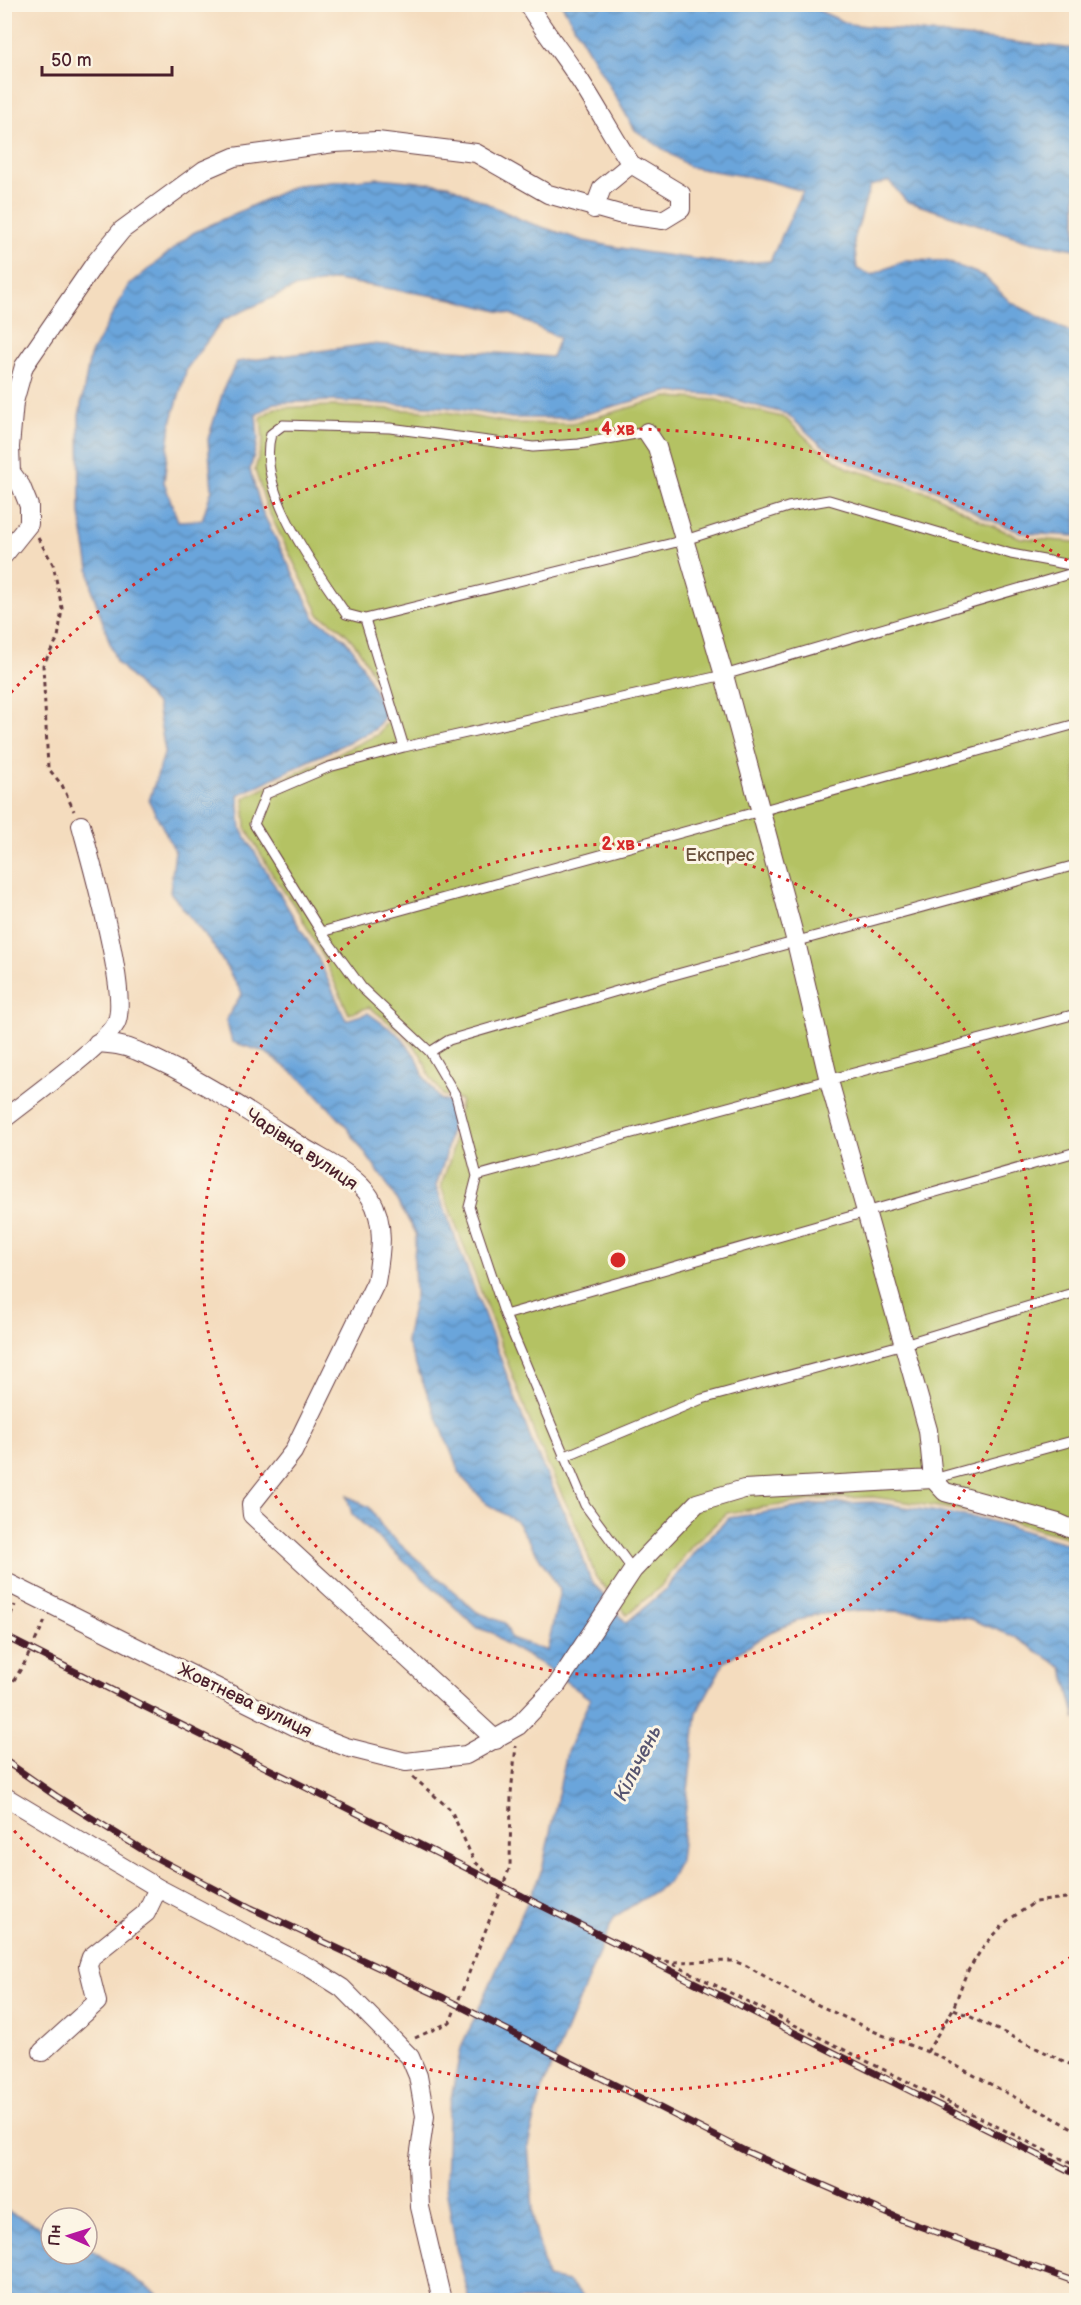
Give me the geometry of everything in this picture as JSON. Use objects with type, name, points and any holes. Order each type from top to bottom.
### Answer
[{"type":"street","points":[[4,555],[29,524],[29,506],[21,486],[11,472],[9,447],[14,402],[24,366],[88,273],[122,230],[204,170],[234,157],[334,143],[377,141],[476,153],[548,194],[594,209],[663,220],[681,209],[681,194],[631,164],[606,127],[576,73],[545,33],[528,4]]},
{"type":"street","points":[[594,209],[602,188],[631,164]]},
{"type":"street","points":[[647,432],[657,447],[724,675],[796,942],[829,1081],[928,1430],[933,1479],[945,1492],[1058,1523],[1077,1531]]},
{"type":"street","points":[[4,1119],[97,1043],[117,1020],[119,1008],[113,957],[81,825]]},
{"type":"street","name":"Чарівна вулиця","points":[[97,1043],[116,1044],[136,1050],[206,1084],[355,1182],[369,1197],[377,1215],[381,1234],[381,1255],[376,1282],[293,1452],[251,1505],[252,1515],[496,1740]]},
{"type":"street","name":"Жовтнева вулиця","points":[[4,1581],[298,1728],[346,1747],[406,1762],[466,1755],[518,1726],[557,1685],[633,1570],[697,1503],[744,1489],[933,1479]]},
{"type":"street","points":[[4,1796],[158,1888],[312,1969],[342,1988],[410,2057],[418,2076],[425,2116],[418,2165],[420,2207],[442,2301]]},
{"type":"street","points":[[42,2052],[97,2002],[88,1966],[92,1957],[146,1913],[158,1888]]},
{"type":"lane","points":[[647,432],[579,444],[533,447],[390,428],[283,425],[271,434],[267,461],[293,535],[346,614],[365,619],[685,540],[788,507],[829,500],[1011,554],[1077,566]]},
{"type":"lane","points":[[633,1570],[585,1505],[505,1315],[469,1207],[477,1176],[456,1096],[430,1052],[362,988],[321,932],[254,824],[266,794],[329,767],[404,747],[724,675],[1077,573]]},
{"type":"lane","points":[[365,619],[404,747]]},
{"type":"lane","points":[[321,932],[1077,724]]},
{"type":"lane","points":[[430,1052],[449,1040],[1077,866]]},
{"type":"lane","points":[[477,1176],[771,1093],[829,1081],[1077,1014]]},
{"type":"lane","points":[[505,1315],[1077,1152]]},
{"type":"lane","points":[[563,1457],[702,1399],[904,1344],[1077,1292]]},
{"type":"lane","points":[[933,1479],[1077,1440]]},
{"type":"path","points":[[29,524],[53,564],[62,608],[58,638],[43,665],[48,768],[62,785],[81,825]]},
{"type":"path","points":[[7,1623],[16,1605]]},
{"type":"path","points":[[4,1696],[24,1664],[52,1605]]},
{"type":"path","points":[[396,2043],[426,2035],[450,2022],[506,1878],[510,1867],[511,1793],[518,1726]]},
{"type":"path","points":[[398,1760],[417,1782],[451,1810],[474,1861],[495,1880],[513,1890],[645,1957],[670,1962],[733,1961],[872,2031],[927,2052],[1077,2130]]},
{"type":"path","points":[[927,2052],[953,2009],[966,1974],[983,1947],[1007,1921],[1035,1902],[1065,1898],[1077,1906]]},
{"type":"path","points":[[670,1962],[1077,2166]]},
{"type":"path","points":[[953,2009],[1077,2067]]},
{"type":"green space","name":"Експрес","points":[[667,397],[716,400],[785,418],[816,447],[848,468],[933,494],[979,520],[1021,538],[1076,542],[1076,1540],[984,1514],[873,1497],[820,1499],[727,1513],[692,1546],[661,1586],[627,1615],[595,1576],[582,1538],[538,1443],[441,1186],[451,1156],[461,1100],[443,1095],[429,1075],[422,1056],[403,1033],[369,1007],[349,1014],[322,955],[298,911],[274,877],[246,828],[244,798],[377,735],[393,715],[356,645],[334,624],[320,616],[267,508],[255,470],[263,440],[261,417],[275,408],[333,406],[446,412],[511,423],[572,424]]},
{"type":"water","name":"Кільчень","points":[[562,5],[806,5],[849,24],[1076,49],[1076,249],[1029,241],[906,201],[889,181],[870,186],[854,240],[857,269],[872,275],[906,260],[945,261],[984,276],[1010,302],[1076,335],[1076,536],[1022,533],[981,516],[935,489],[850,463],[819,443],[787,414],[717,395],[666,392],[571,418],[512,418],[446,407],[333,401],[274,403],[256,415],[258,439],[250,470],[262,511],[316,620],[342,637],[352,648],[386,715],[374,730],[238,795],[241,829],[318,958],[346,1020],[368,1013],[400,1036],[417,1058],[424,1077],[440,1099],[455,1103],[446,1155],[436,1186],[533,1445],[577,1540],[590,1579],[626,1623],[665,1590],[696,1550],[729,1518],[820,1504],[873,1502],[983,1519],[1076,1546],[1076,1720],[1063,1668],[1015,1637],[970,1619],[915,1612],[861,1610],[813,1615],[770,1632],[725,1661],[697,1712],[680,1860],[668,1883],[614,1917],[543,2087],[528,2145],[534,2223],[547,2278],[568,2282],[588,2300],[470,2300],[456,2248],[446,2187],[448,2114],[461,2048],[542,1870],[567,1752],[590,1699],[543,1665],[504,1643],[493,1633],[478,1628],[352,1514],[347,1496],[369,1507],[385,1531],[477,1612],[505,1623],[511,1638],[547,1651],[560,1590],[517,1522],[487,1504],[461,1476],[406,1341],[415,1295],[416,1233],[387,1184],[345,1125],[304,1081],[265,1052],[232,1042],[226,1020],[242,993],[214,947],[170,892],[175,851],[149,801],[165,751],[157,705],[116,661],[93,593],[80,514],[79,416],[90,356],[128,286],[193,233],[297,185],[379,178],[448,185],[524,221],[584,241],[643,252],[732,264],[770,261],[803,191],[761,179],[690,167],[635,130]],"holes":[[[336,280],[453,299],[513,315],[559,338],[552,357],[371,344],[237,362],[225,385],[208,439],[212,489],[202,520],[178,521],[164,482],[171,423],[187,368],[223,320],[294,288]]]},
{"type":"water","points":[[5,2210],[39,2226],[39,2266],[99,2266],[99,2255],[167,2300],[24,2300],[5,2295]]},
{"type":"railway","points":[[4,1636],[1076,2174]]},
{"type":"railway","points":[[4,1760],[56,1796],[151,1855],[251,1908],[444,1998],[745,2151],[905,2221],[1076,2282]]}]
